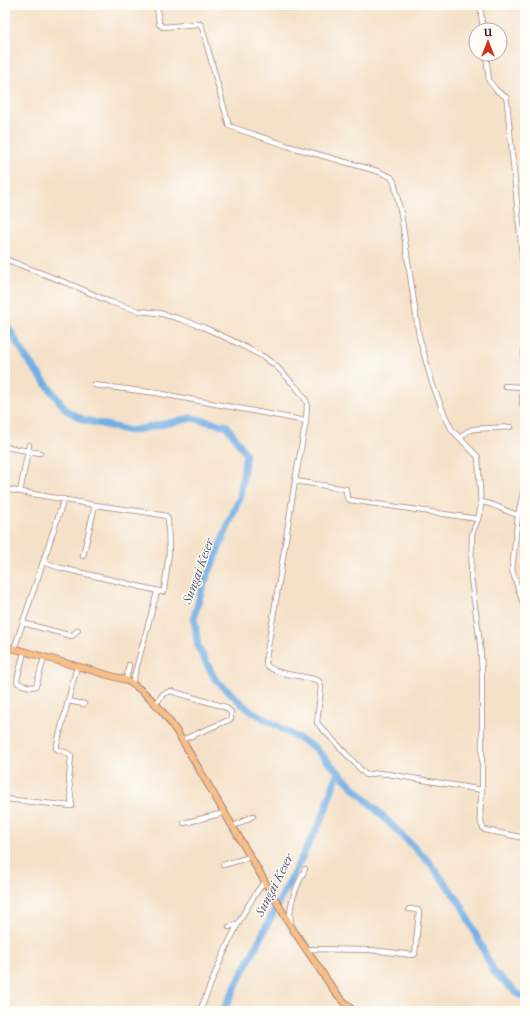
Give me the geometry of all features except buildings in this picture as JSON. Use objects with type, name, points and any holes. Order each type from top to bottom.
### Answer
[{"type":"highway","points":[[5,646],[126,680],[156,704],[169,719],[182,740],[265,885],[305,949],[335,992],[353,1011]]},
{"type":"street","points":[[156,5],[159,24],[163,27],[197,24],[200,24],[202,27],[229,126],[288,146],[377,171],[390,176],[394,182],[401,214],[419,336],[432,383],[452,430],[478,457],[481,502],[472,537],[472,586],[478,623],[482,665],[480,821],[482,828],[485,830],[525,838]]},
{"type":"street","points":[[480,5],[482,22]]},
{"type":"street","points":[[487,62],[489,81],[496,90],[506,97],[508,102],[525,285]]},
{"type":"street","points":[[5,259],[77,287],[110,302],[139,311],[165,314],[203,327],[264,357],[276,366],[296,387],[306,403],[306,421],[266,665],[281,672],[319,681],[320,687],[317,723],[366,775],[378,773],[388,774],[481,789]]},
{"type":"street","points":[[525,325],[522,387],[522,404],[525,410]]},
{"type":"street","points":[[94,385],[163,394],[306,421]]},
{"type":"street","points":[[505,386],[522,387]]},
{"type":"street","points":[[5,407],[5,416]]},
{"type":"street","points":[[460,438],[468,431],[473,429],[510,426]]},
{"type":"street","points":[[5,447],[29,448],[40,453]]},
{"type":"street","points":[[20,492],[29,448]]},
{"type":"street","points":[[295,481],[346,489],[347,498],[350,500],[477,519]]},
{"type":"street","points":[[525,485],[517,515],[512,570],[525,609]]},
{"type":"street","points":[[5,489],[96,505],[159,514],[168,518],[169,553],[163,592],[157,592],[43,562]]},
{"type":"street","points":[[14,649],[64,499]]},
{"type":"street","points":[[481,502],[488,503],[517,515]]},
{"type":"street","points":[[83,556],[96,505]]},
{"type":"street","points":[[132,684],[157,592]]},
{"type":"street","points":[[23,623],[72,636],[78,630]]},
{"type":"street","points":[[24,652],[17,680],[20,684],[33,687],[36,686],[44,658]]},
{"type":"street","points":[[5,800],[72,806],[69,780],[70,756],[69,754],[57,750],[56,748],[77,666]]},
{"type":"street","points":[[126,680],[129,666]]},
{"type":"street","points":[[156,704],[163,694],[171,691],[225,706],[231,712],[231,719],[182,740]]},
{"type":"street","points":[[68,701],[84,704]]},
{"type":"street","points":[[184,823],[224,813]]},
{"type":"street","points":[[232,827],[253,816]]},
{"type":"street","points":[[222,865],[250,857]]},
{"type":"street","points":[[292,928],[290,911],[296,888],[305,869]]},
{"type":"street","points":[[200,1011],[221,961],[240,923],[256,893],[265,885]]},
{"type":"street","points":[[305,949],[371,950],[413,955],[415,954],[420,912],[418,910],[409,909]]},
{"type":"street","points":[[229,927],[240,923]]},
{"type":"waterway","name":"Sungai Keser","points":[[5,322],[27,359],[67,411],[84,420],[131,431],[192,418],[227,426],[246,454],[240,497],[202,589],[194,617],[198,647],[215,679],[248,709],[315,748],[338,772],[323,816],[223,1011]]},
{"type":"waterway","points":[[338,772],[430,863],[461,904],[494,972],[519,995],[525,996]]}]
